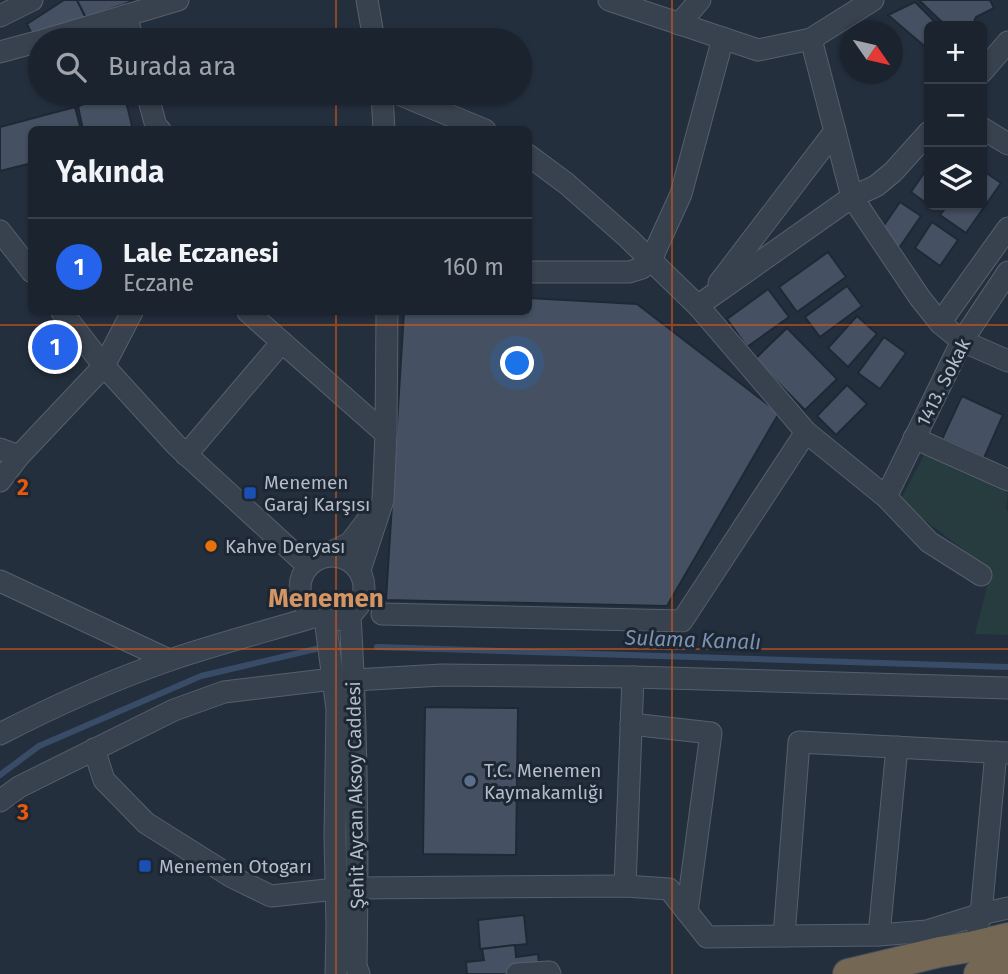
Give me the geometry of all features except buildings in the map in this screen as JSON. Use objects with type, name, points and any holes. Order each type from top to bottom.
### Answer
[{"type":"highway","points":[[974,961],[1008,938]]},
{"type":"highway","points":[[848,974],[940,952],[1008,966]]},
{"type":"street","points":[[0,16],[32,0]]},
{"type":"street","points":[[84,28],[178,0]]},
{"type":"street","points":[[367,0],[372,28]]},
{"type":"street","points":[[609,0],[758,50],[811,39],[873,0]]},
{"type":"street","points":[[678,24],[700,0]]},
{"type":"street","points":[[126,15],[130,28]]},
{"type":"street","points":[[532,272],[629,272],[642,268],[650,260],[681,194],[723,38]]},
{"type":"street","points":[[811,39],[852,197],[940,323],[962,341],[1008,361]]},
{"type":"street","points":[[987,66],[1008,42]]},
{"type":"street","points":[[0,52],[28,45]]},
{"type":"street","points":[[150,105],[156,126]]},
{"type":"street","points":[[383,105],[384,126]]},
{"type":"street","points":[[426,105],[479,126]]},
{"type":"street","points":[[703,303],[835,131]]},
{"type":"street","points":[[987,131],[1008,144]]},
{"type":"street","points":[[703,303],[852,197],[876,187],[893,173],[924,138]]},
{"type":"street","points":[[532,158],[567,184],[650,260],[703,303],[806,432],[887,497],[929,542],[981,575]]},
{"type":"street","name":"1413. Sokak","points":[[940,323],[1008,228]]},
{"type":"street","points":[[0,232],[28,267]]},
{"type":"street","name":"1413. Sokak","points":[[887,497],[962,341],[1008,272]]},
{"type":"street","points":[[64,315],[104,366],[186,455],[315,561]]},
{"type":"street","points":[[0,481],[10,453],[104,366],[130,315]]},
{"type":"street","points":[[251,315],[386,434]]},
{"type":"street","points":[[360,570],[383,500],[387,315]]},
{"type":"street","points":[[186,455],[282,342]]},
{"type":"street","points":[[382,614],[682,621],[806,432]]},
{"type":"street","points":[[914,439],[1008,481]]},
{"type":"street","points":[[321,618],[303,603],[300,584],[303,575],[315,561],[350,542],[383,500]]},
{"type":"street","points":[[0,734],[106,684],[169,660],[321,618],[342,619],[350,615],[358,608],[365,590],[360,570],[353,562],[334,555],[315,561]]},
{"type":"street","points":[[0,581],[169,660]]},
{"type":"street","name":"Şehit Aycan Aksoy Caddesi","points":[[336,974],[347,889],[354,680],[350,615]]},
{"type":"street","name":"Şehit Aycan Aksoy Caddesi","points":[[321,618],[337,709],[335,836],[347,889],[359,974]]},
{"type":"street","points":[[354,680],[442,675],[633,677],[1008,688]]},
{"type":"street","points":[[625,886],[633,677]]},
{"type":"street","points":[[0,801],[19,787],[174,710],[224,692],[333,679]]},
{"type":"street","points":[[631,724],[711,733],[687,912]]},
{"type":"street","points":[[784,936],[799,742],[1002,752],[974,961]]},
{"type":"street","points":[[879,935],[897,747]]},
{"type":"street","points":[[94,749],[104,780],[146,823],[232,877],[271,896],[347,889],[625,886],[669,889],[707,937],[879,935],[927,931],[1008,908]]},
{"type":"street","points":[[356,948],[371,974]]},
{"type":"street","points":[[517,974],[550,974]]},
{"type":"green space","points":[[924,455],[1008,493],[1008,635],[975,634],[991,571],[900,501]]},
{"type":"waterway","name":"Sulama Kanalı","points":[[377,647],[1008,667]]},
{"type":"waterway","points":[[0,775],[39,746],[201,676],[320,648]]},
{"type":"place","name":"Lale Eczanesi","points":[[55,347]]},
{"type":"place","name":"Menemen Garaj Karşısı","points":[[250,493]]},
{"type":"place","name":"Kahve Deryası","points":[[211,546]]},
{"type":"place","name":"T.C. Menemen Kaymakamlığı","points":[[470,781]]},
{"type":"place","name":"Menemen Otogarı","points":[[145,866]]},
{"type":"district","name":"Menemen","points":[[326,598]]}]
